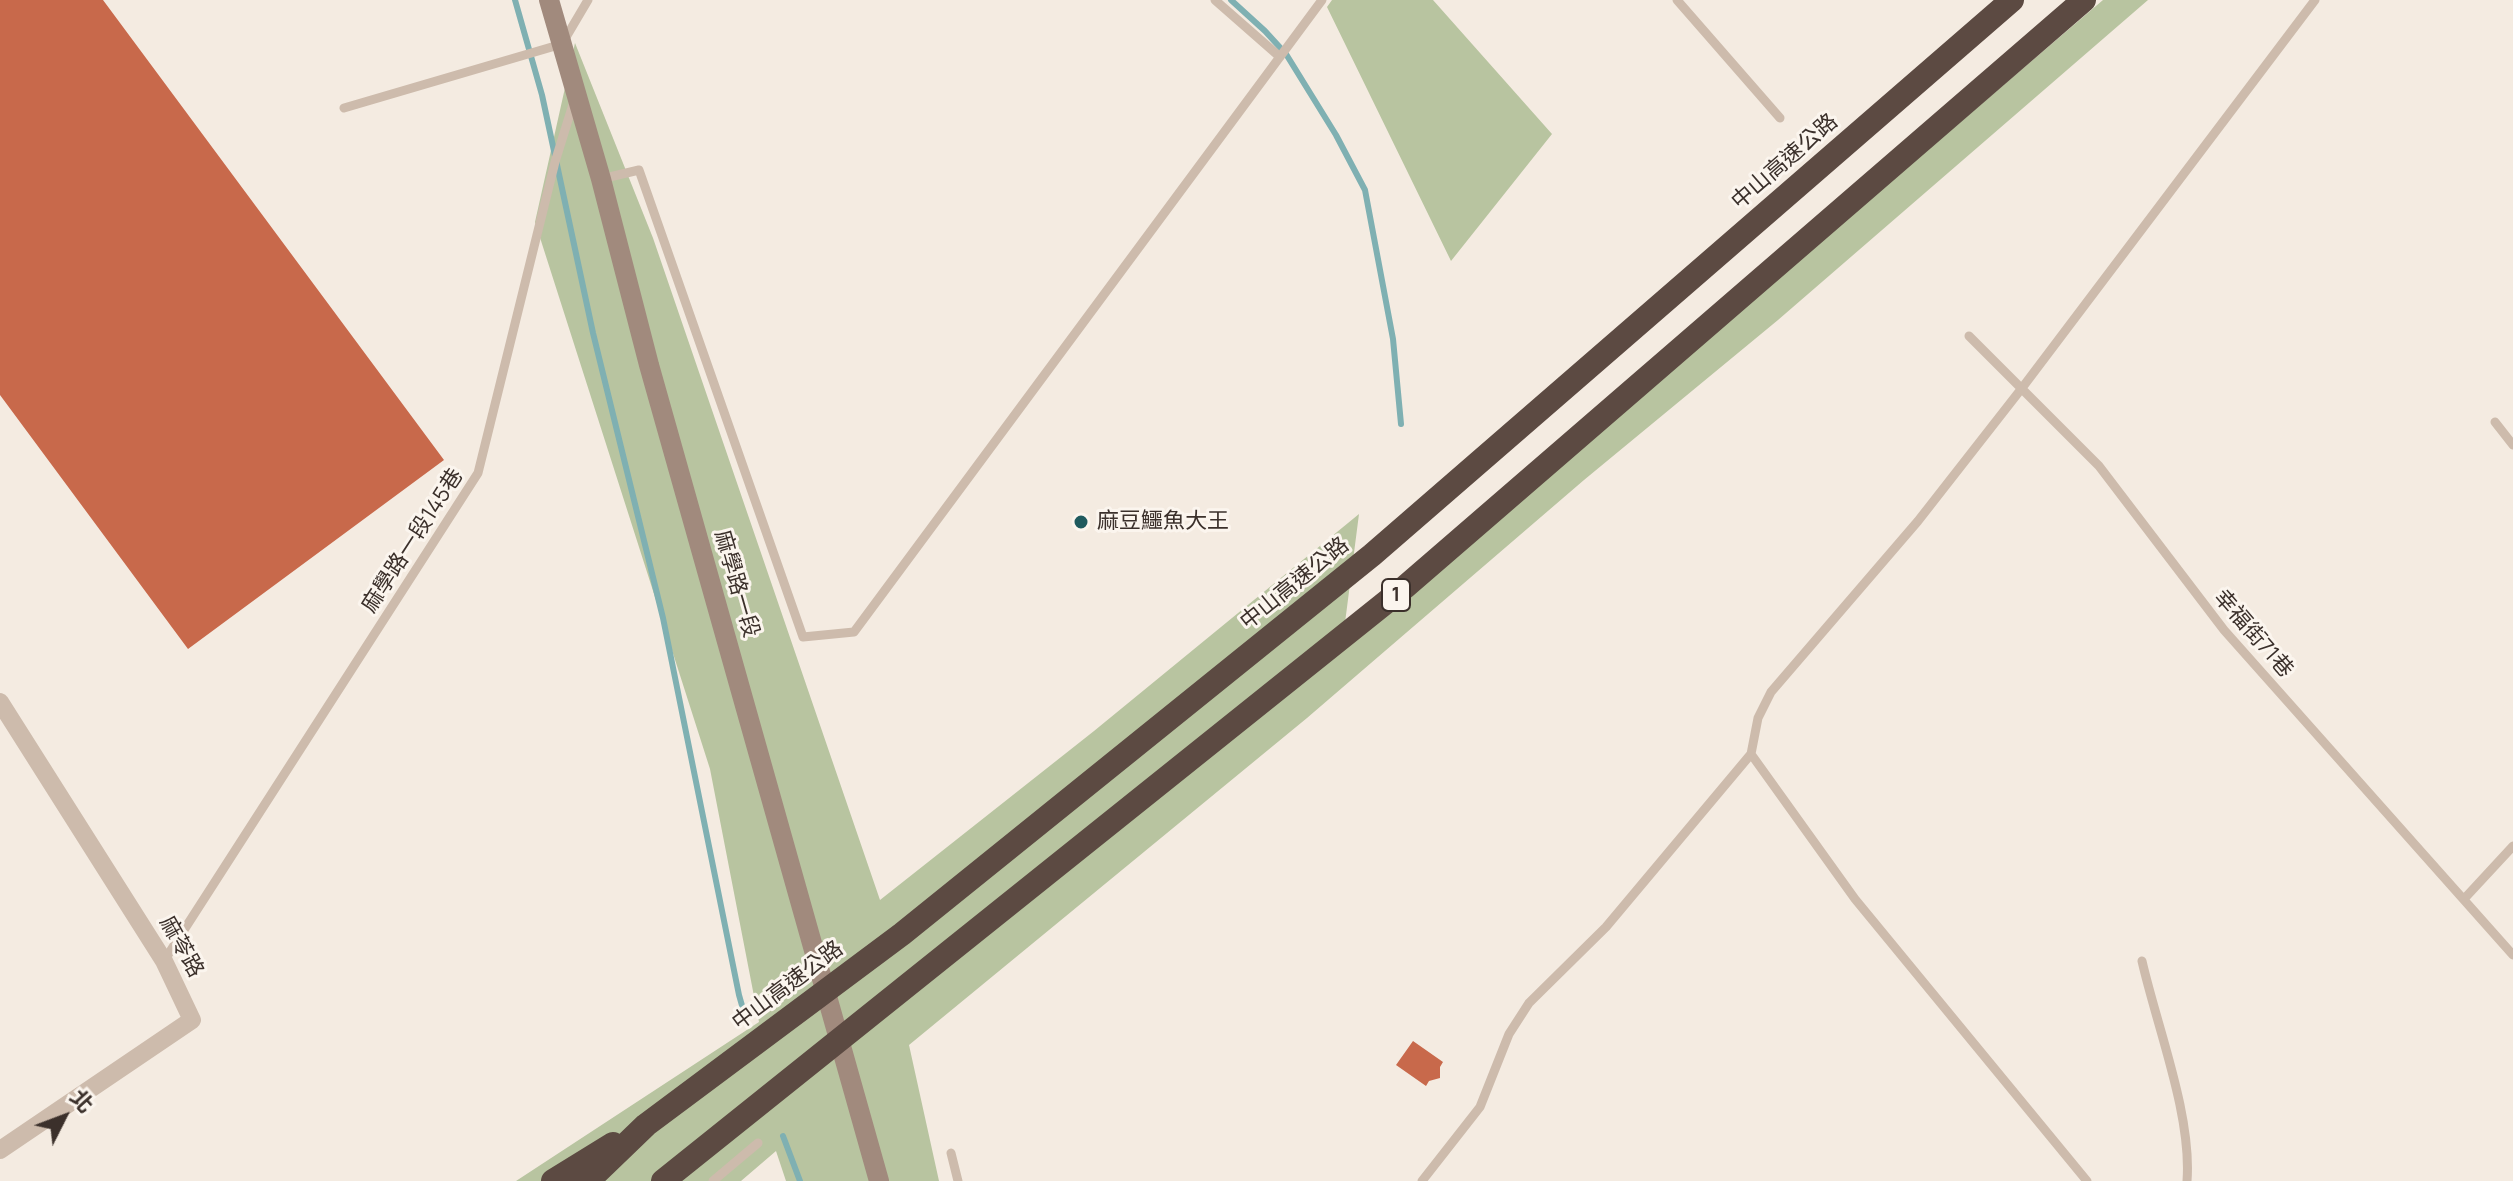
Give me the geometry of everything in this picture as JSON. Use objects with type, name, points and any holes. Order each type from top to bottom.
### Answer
[{"type":"highway","name":"中山高速公路","points":[[588,1181],[646,1125],[902,934],[1372,555],[2012,0]]},
{"type":"highway","name":"1","points":[[663,1181],[1405,587],[2084,0]]},
{"type":"highway","points":[[553,1181],[646,1125]]},
{"type":"main road","name":"麻學路一段","points":[[549,0],[577,91],[613,233],[879,1181]]},
{"type":"street","name":"麻苓路","points":[[0,1150],[192,1020],[164,961],[2,707]]},
{"type":"lane","points":[[344,108],[562,44],[588,0]]},
{"type":"lane","points":[[1215,0],[1280,57]]},
{"type":"lane","points":[[601,179],[639,170],[803,637],[854,632],[1322,0]]},
{"type":"lane","points":[[1677,0],[1780,118]]},
{"type":"lane","points":[[1422,1181],[1480,1107],[1509,1034],[1529,1003],[1606,927],[1751,754],[1758,718],[1771,692],[1918,521],[2315,0]]},
{"type":"lane","name":"麻學路一段145巷","points":[[164,961],[478,473],[555,162],[577,91]]},
{"type":"lane","name":"幸福街71巷","points":[[1969,336],[2099,466],[2176,571],[2224,630],[2513,955]]},
{"type":"lane","points":[[2495,422],[2513,445]]},
{"type":"lane","points":[[1751,754],[1855,899],[2087,1181]]},
{"type":"lane","points":[[2464,899],[2513,846]]},
{"type":"lane","points":[[2142,961],[2187,1141],[2187,1181]]},
{"type":"lane","points":[[713,1181],[758,1143]]},
{"type":"lane","points":[[951,1153],[958,1181]]},
{"type":"green space","points":[[1332,0],[1433,0],[1552,134],[1451,261],[1327,7]]},
{"type":"green space","points":[[2103,0],[2148,0],[1778,320],[1584,480],[1307,718],[909,1045],[939,1181],[786,1181],[776,1151],[741,1181],[516,1181],[759,1022],[710,769],[535,222],[575,43],[653,238],[880,900],[1094,731],[1359,514],[1342,646]]},
{"type":"building","points":[[0,0],[103,0],[444,460],[188,649],[0,395]]},
{"type":"building","points":[[1413,1041],[1443,1062],[1440,1078],[1429,1081],[1426,1086],[1396,1065]]},
{"type":"waterway","points":[[515,0],[542,95],[593,333],[663,618],[745,1016]]},
{"type":"waterway","points":[[1231,0],[1286,54],[1336,135],[1365,190],[1393,339],[1401,424]]},
{"type":"waterway","points":[[783,1136],[800,1181]]},
{"type":"place","name":"麻豆鱷魚大王","points":[[1081,522]]}]
